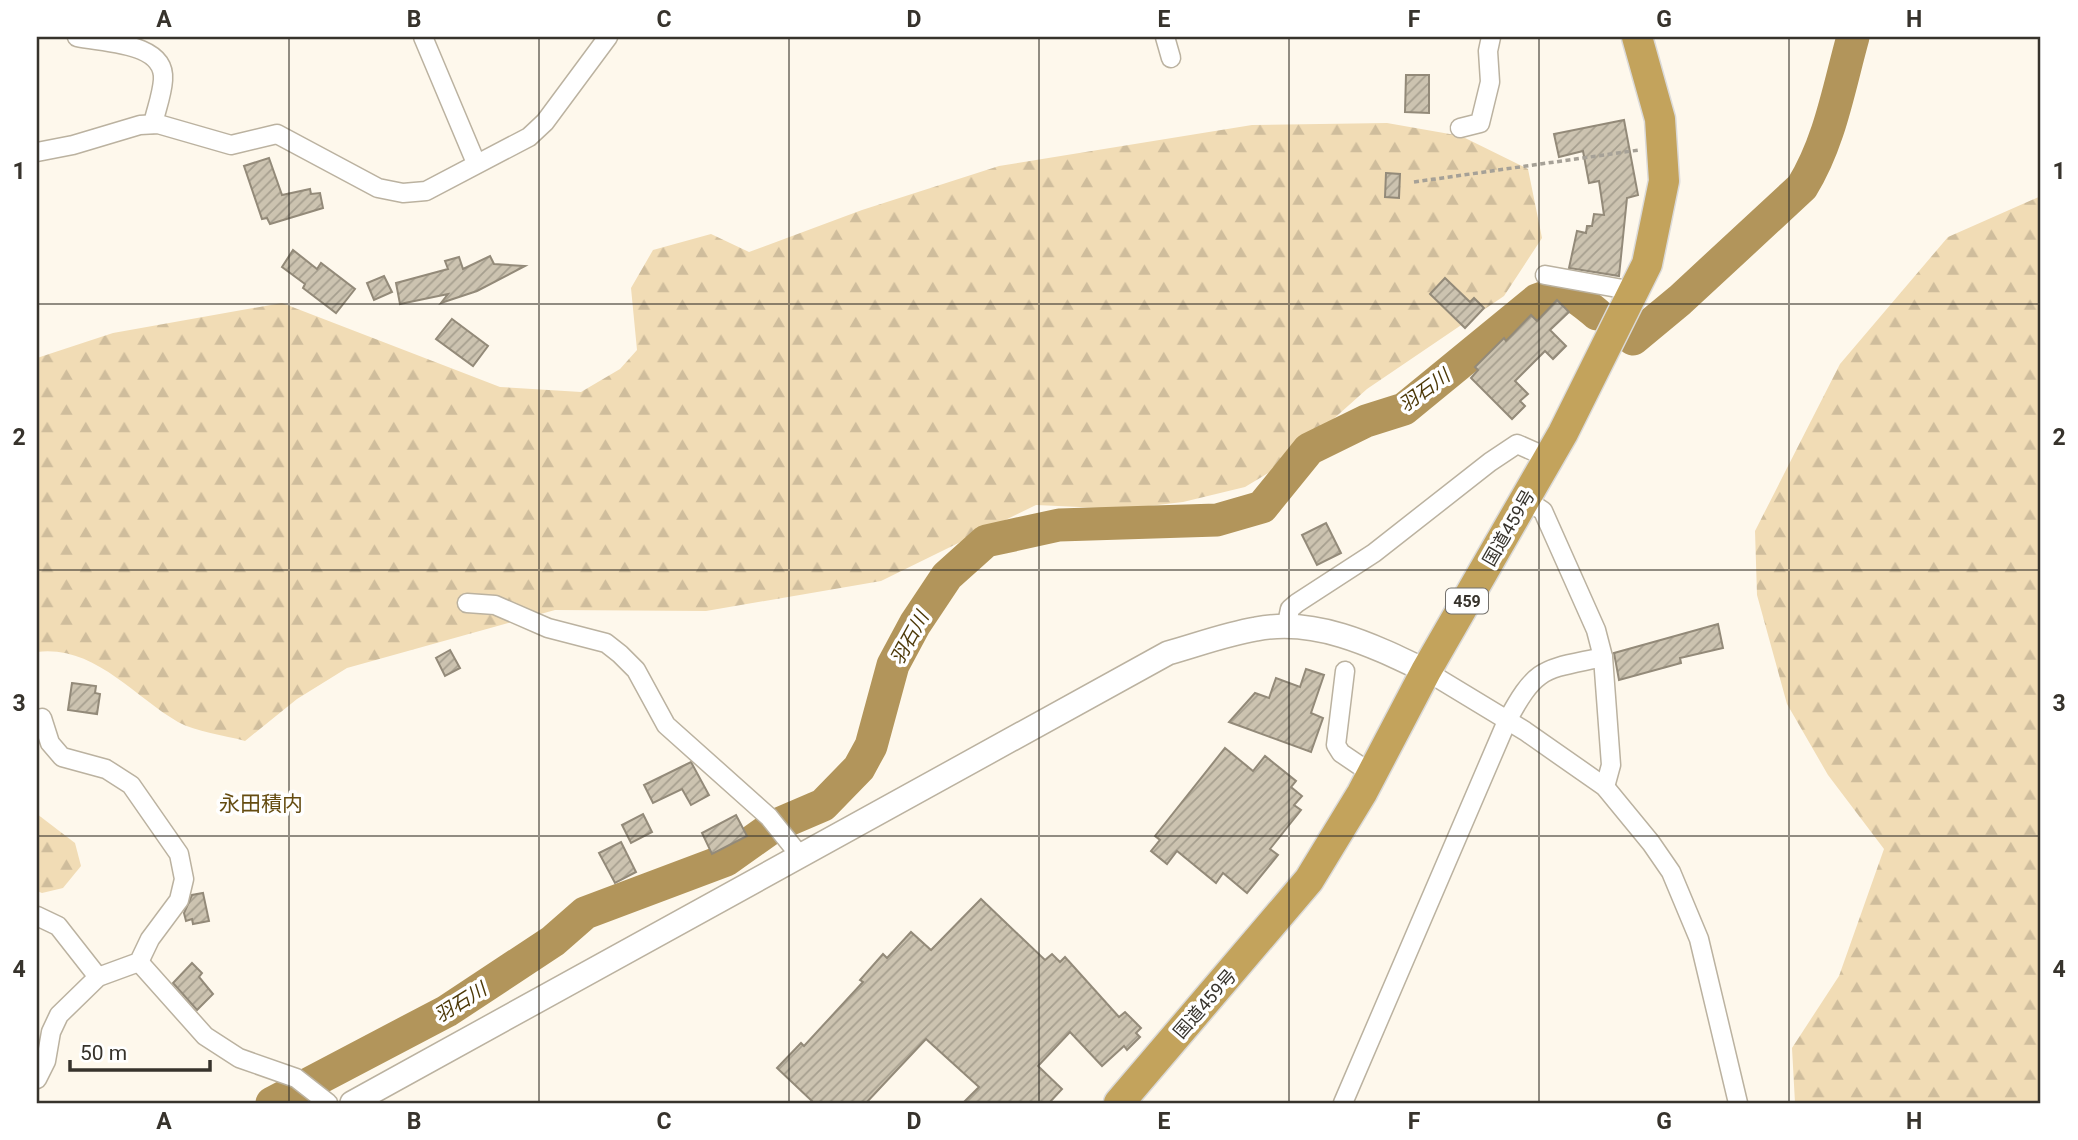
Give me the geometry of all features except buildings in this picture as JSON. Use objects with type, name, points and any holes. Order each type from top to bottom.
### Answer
[{"type":"highway","name":"国道459号","points":[[1119,1103],[1309,880],[1372,774],[1426,671],[1549,458],[1634,291],[1647,264],[1662,193],[1660,119],[1637,37]]},
{"type":"street","points":[[77,37],[141,50],[161,64],[163,80],[153,124]]},
{"type":"street","points":[[423,37],[476,163]]},
{"type":"street","points":[[37,152],[153,124],[232,145],[277,134],[355,178],[394,192],[426,191],[529,137],[545,122],[608,37]]},
{"type":"street","points":[[1165,37],[1171,58]]},
{"type":"street","points":[[1460,128],[1480,122],[1490,82],[1489,51],[1492,37]]},
{"type":"street","points":[[1545,275],[1634,291]]},
{"type":"street","points":[[1286,628],[1290,609],[1297,603],[1374,553],[1490,461],[1517,444],[1549,458]]},
{"type":"street","points":[[1525,499],[1543,511],[1595,630],[1603,657],[1611,765],[1605,787]]},
{"type":"street","points":[[467,603],[495,605],[548,628],[606,643],[636,670],[666,725],[769,817],[786,834],[801,857]]},
{"type":"street","points":[[352,1103],[1168,653],[1259,628],[1311,628],[1368,643],[1426,671],[1605,787],[1671,872],[1688,909],[1705,963],[1738,1103]]},
{"type":"street","points":[[1343,1103],[1507,721],[1534,678],[1549,669],[1603,657]]},
{"type":"street","points":[[1345,671],[1336,745],[1341,753],[1372,774]]},
{"type":"street","points":[[37,1079],[46,1061],[51,1032],[59,1015],[98,977],[139,962],[150,939],[179,900],[184,879],[179,854],[131,785],[106,769],[62,757],[50,743],[41,718]]},
{"type":"street","points":[[37,916],[58,926],[98,977]]},
{"type":"street","points":[[139,962],[205,1036],[239,1058],[303,1083],[328,1103]]},
{"type":"path","points":[[1414,182],[1506,171],[1662,146]]},
{"type":"green space","points":[[1387,123],[1461,136],[1528,169],[1542,238],[1504,296],[1367,389],[1283,464],[1245,487],[1183,502],[1123,509],[1036,505],[881,581],[706,611],[555,610],[347,668],[297,699],[245,741],[202,731],[178,722],[112,675],[77,656],[37,652],[37,358],[113,333],[282,303],[500,387],[581,392],[620,369],[637,350],[631,288],[653,250],[711,234],[749,252],[862,210],[999,166],[1252,125]]},
{"type":"green space","points":[[2041,196],[2041,1103],[1795,1103],[1792,1048],[1839,976],[1884,849],[1828,775],[1787,704],[1757,595],[1755,531],[1840,364],[1948,237]]},
{"type":"green space","points":[[37,814],[75,843],[81,866],[63,888],[42,893],[37,891]]},
{"type":"waterway","name":"羽石川","points":[[1633,339],[1680,300],[1802,187],[1827,133],[1853,37]]},
{"type":"waterway","name":"羽石川","points":[[272,1103],[447,1011],[553,941],[585,913],[726,860],[774,826],[823,805],[859,768],[871,746],[893,665],[915,624],[947,576],[986,541],[1059,525],[1217,520],[1262,507],[1309,449],[1366,421],[1404,409],[1537,300],[1563,293],[1576,297],[1597,314]]},
{"type":"district","name":"永田積内","points":[[261,804]]}]
